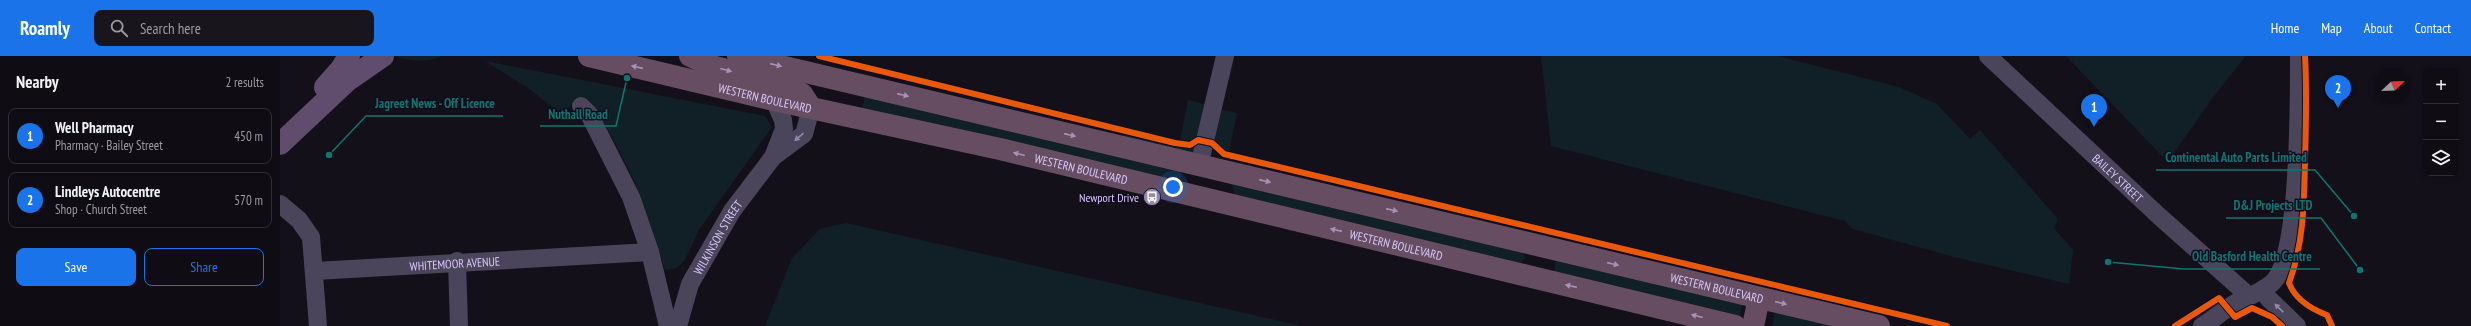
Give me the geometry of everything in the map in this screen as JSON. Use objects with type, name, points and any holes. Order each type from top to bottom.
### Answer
[{"type":"highway","name":"WESTERN BOULEVARD","points":[[589,56],[774,100],[1000,149],[1190,196],[1735,326]]},
{"type":"highway","points":[[690,56],[715,67],[783,85],[802,94],[811,108]]},
{"type":"highway","name":"WESTERN BOULEVARD","points":[[738,56],[1879,326]]},
{"type":"highway","points":[[1190,196],[1199,166]]},
{"type":"highway","points":[[1526,275],[1534,245]]},
{"type":"highway","points":[[1753,326],[1760,298]]},
{"type":"main road","points":[[280,144],[347,81],[383,56]]},
{"type":"main road","points":[[280,137],[344,60]]},
{"type":"street","points":[[1199,166],[1225,56]]},
{"type":"street","name":"BAILEY STREET","points":[[1988,56],[2159,216],[2256,293],[2268,298],[2297,326]]},
{"type":"street","points":[[2202,326],[2275,280],[2280,271],[2292,228],[2299,56]]},
{"type":"street","name":"WILKINSON STREET","points":[[678,326],[690,284],[732,211],[773,157],[784,129],[783,120],[774,100]]},
{"type":"street","points":[[582,106],[589,114],[631,197],[650,252],[668,326]]},
{"type":"street","name":"WILKINSON STREET","points":[[773,157],[804,134],[811,108]]},
{"type":"street","points":[[280,204],[299,220],[311,237],[315,271],[318,326]]},
{"type":"street","name":"WHITEMOOR AVENUE","points":[[315,271],[457,261],[650,252]]},
{"type":"street","points":[[457,261],[459,326]]},
{"type":"shaded area","points":[[442,56],[431,60],[420,61],[408,60],[397,57]]},
{"type":"shaded area","points":[[1541,56],[1778,56],[1899,87],[1937,104],[1970,139],[1980,130],[2058,219],[2054,228],[2073,250],[2069,284],[1954,257],[1853,229],[1845,221],[1551,146]]},
{"type":"shaded area","points":[[2066,56],[2246,56],[2214,96],[2171,157],[2162,156]]},
{"type":"shaded area","points":[[485,61],[765,116],[772,127],[699,230],[685,260],[677,268],[665,270],[635,182],[614,140],[599,116],[573,103],[562,115],[528,88]]},
{"type":"shaded area","points":[[865,95],[1180,170],[1182,180],[1178,182],[941,126],[862,109]]},
{"type":"shaded area","points":[[1188,100],[1208,105],[1200,138],[1195,137],[1190,143],[1180,141]]},
{"type":"shaded area","points":[[1219,109],[1237,113],[1229,152],[1224,151],[1213,137]]},
{"type":"shaded area","points":[[1124,134],[1197,149],[1189,154],[1123,140]]},
{"type":"shaded area","points":[[1230,181],[1521,249],[1525,258],[1519,265],[1237,199]]},
{"type":"shaded area","points":[[846,223],[1302,326],[765,326],[792,258],[820,229]]},
{"type":"shaded area","points":[[1556,258],[1743,302],[1739,319],[1554,274]]},
{"type":"shaded area","points":[[1776,310],[1844,326],[1772,326]]},
{"type":"cycle path","points":[[819,56],[1175,143],[1190,145],[1198,140],[1212,143],[1224,154],[1947,326]]},
{"type":"cycle path","points":[[2305,56],[2305,176],[2302,222],[2298,253],[2289,283],[2299,299],[2315,310],[2327,315],[2332,326]]},
{"type":"cycle path","points":[[2175,326],[2219,298],[2235,317],[2252,308],[2272,317],[2282,326]]},
{"type":"place","name":"Nuthall Road","points":[[627,78]]},
{"type":"place","name":"Lindleys Autocentre","points":[[2338,108]]},
{"type":"place","name":"Well Pharmacy","points":[[2094,127]]},
{"type":"place","name":"Jagreet News - Off Licence","points":[[329,155]]},
{"type":"place","name":"Newport Drive","points":[[1152,197]]},
{"type":"place","name":"Continental Auto Parts Limited","points":[[2354,216]]},
{"type":"place","name":"Old Basford Health Centre","points":[[2108,262]]},
{"type":"place","name":"D&J Projects LTD","points":[[2360,270]]}]
